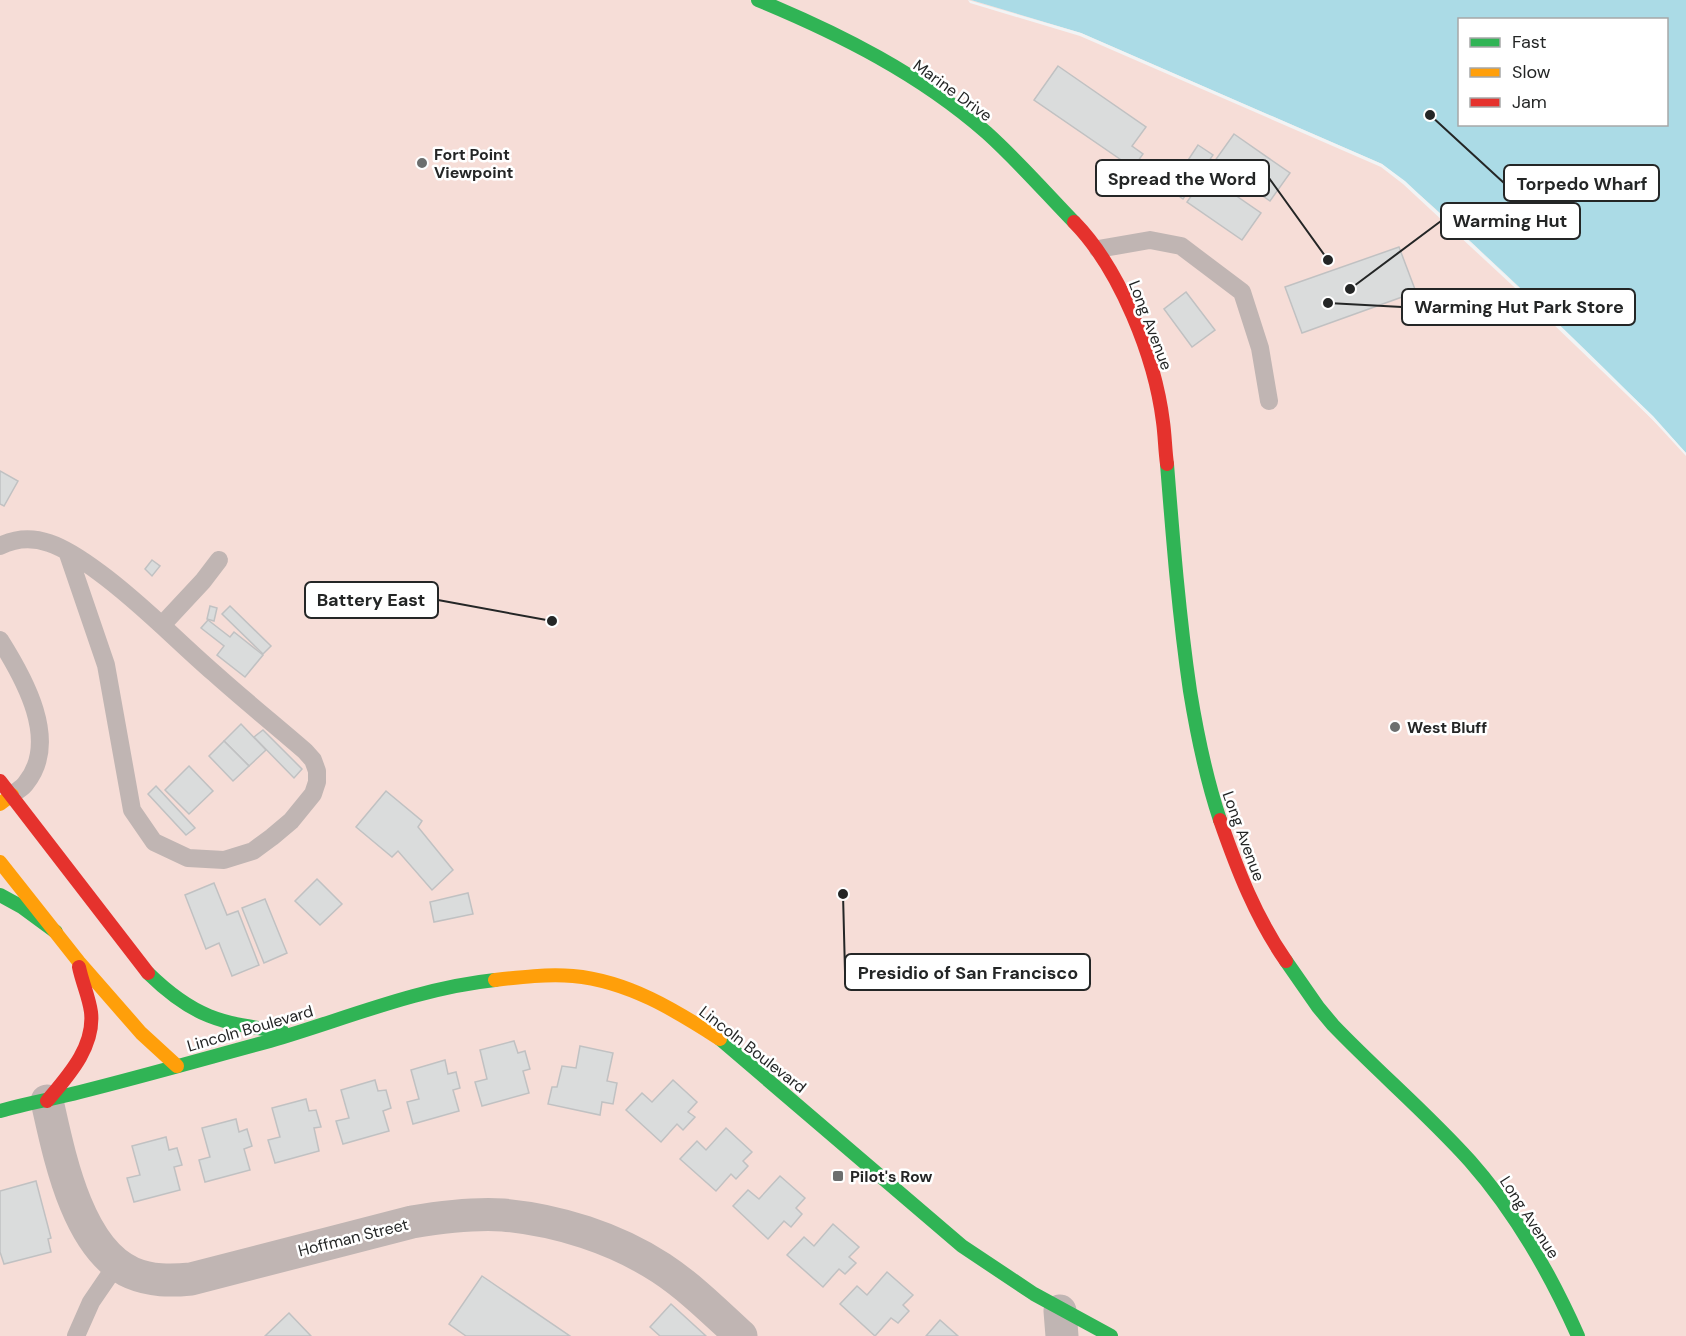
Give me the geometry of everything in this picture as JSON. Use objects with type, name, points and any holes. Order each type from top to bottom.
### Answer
[{"type":"main road","name":"Marine Drive","points":[[758,0],[801,17],[849,41],[926,87],[962,113],[1035,180],[1098,249]]},
{"type":"main road","name":"Long Avenue","points":[[1098,249],[1115,279],[1133,320],[1150,363],[1158,392],[1164,432],[1179,602],[1194,722],[1215,808],[1245,889],[1291,972],[1318,1008],[1360,1053],[1451,1140],[1505,1204],[1530,1241],[1578,1336]]},
{"type":"main road","points":[[4,793],[165,992],[205,1017],[256,1028],[299,1032]]},
{"type":"main road","points":[[0,862],[79,962],[141,1033],[177,1066]]},
{"type":"main road","points":[[0,895],[56,932]]},
{"type":"main road","points":[[47,1101],[76,1063],[90,1037],[92,1024],[90,1010],[81,981],[79,962]]},
{"type":"main road","name":"Lincoln Boulevard","points":[[0,1111],[47,1101],[177,1066],[457,986],[506,979],[580,976],[616,984],[650,997],[686,1016],[721,1040],[962,1246],[1061,1323],[1111,1336]]},
{"type":"street","name":"Hoffman Street","points":[[47,1101],[77,1207],[90,1233],[104,1254],[130,1272],[146,1278],[168,1281],[191,1279],[412,1222],[472,1215],[503,1215],[572,1228],[603,1238],[631,1251],[662,1268],[741,1336]]},
{"type":"lane","points":[[1098,249],[1150,240],[1181,246],[1242,292],[1260,348],[1269,401]]},
{"type":"lane","points":[[0,546],[21,539],[36,539],[50,543],[66,551],[111,581],[215,674],[305,750],[313,760],[317,771],[317,782],[313,794],[291,821],[253,851],[224,860],[188,858],[154,842],[132,810],[106,665],[66,551]]},
{"type":"lane","points":[[162,625],[203,581],[219,560]]},
{"type":"lane","points":[[0,640],[26,686],[35,710],[40,748],[34,770],[25,785],[4,793]]},
{"type":"lane","points":[[76,1336],[91,1302],[117,1264]]},
{"type":"shaded area","points":[[0,0],[971,0],[1081,33],[1382,164],[1405,181],[1528,296],[1686,453],[1686,1336],[0,1336]]},
{"type":"water","points":[[971,0],[1686,0],[1686,453],[1548,314],[1428,202],[1382,164],[1081,33]]},
{"type":"pier","points":[[968,0],[1081,33],[1382,164],[1405,181],[1653,416],[1686,453],[1686,456],[1651,418],[1526,298],[1403,184],[1381,167],[1080,36],[970,3]]},
{"type":"building","points":[[1058,66],[1146,127],[1132,146],[1143,154],[1133,168],[1034,100]]},
{"type":"building","points":[[1234,134],[1290,173],[1270,201],[1214,162]]},
{"type":"building","points":[[1198,145],[1213,155],[1183,199],[1169,189]]},
{"type":"building","points":[[1206,175],[1261,213],[1242,240],[1187,202]]},
{"type":"building","points":[[1399,247],[1416,292],[1302,333],[1285,287]]},
{"type":"building","points":[[1186,292],[1215,330],[1192,347],[1164,309]]},
{"type":"building","points":[[0,471],[18,481],[4,506],[0,504]]},
{"type":"building","points":[[152,560],[160,566],[152,576],[145,569]]},
{"type":"building","points":[[210,606],[217,608],[214,621],[207,619]]},
{"type":"building","points":[[230,606],[271,646],[263,654],[222,614]]},
{"type":"building","points":[[208,620],[230,637],[234,632],[263,655],[245,677],[217,655],[224,646],[201,628]]},
{"type":"building","points":[[241,724],[266,750],[249,766],[224,741]]},
{"type":"building","points":[[263,730],[302,769],[294,778],[254,737]]},
{"type":"building","points":[[224,741],[249,766],[233,781],[209,756]]},
{"type":"building","points":[[189,766],[213,791],[189,814],[165,790]]},
{"type":"building","points":[[156,786],[195,828],[186,835],[148,794]]},
{"type":"building","points":[[386,791],[422,821],[418,827],[453,870],[432,890],[398,851],[392,857],[356,827]]},
{"type":"building","points":[[317,879],[342,904],[320,925],[295,901]]},
{"type":"building","points":[[214,883],[227,915],[238,911],[259,965],[232,976],[219,943],[206,949],[185,895]]},
{"type":"building","points":[[468,893],[473,914],[434,922],[430,902]]},
{"type":"building","points":[[265,899],[287,953],[264,963],[242,908]]},
{"type":"building","points":[[514,1041],[518,1053],[525,1051],[530,1069],[523,1071],[529,1093],[482,1106],[475,1082],[487,1079],[480,1050]]},
{"type":"building","points":[[580,1046],[613,1053],[607,1081],[617,1083],[613,1104],[602,1102],[600,1115],[548,1104],[552,1087],[557,1087],[562,1066],[576,1068]]},
{"type":"building","points":[[445,1060],[448,1074],[456,1072],[460,1088],[453,1090],[459,1111],[413,1124],[407,1102],[419,1099],[411,1070]]},
{"type":"building","points":[[375,1080],[378,1091],[386,1090],[391,1108],[383,1111],[389,1131],[343,1144],[336,1121],[349,1118],[341,1090]]},
{"type":"building","points":[[673,1080],[697,1102],[688,1112],[695,1117],[683,1130],[677,1124],[661,1142],[626,1110],[642,1093],[652,1102]]},
{"type":"building","points":[[306,1099],[309,1111],[316,1110],[321,1127],[314,1128],[319,1151],[275,1163],[268,1140],[280,1137],[272,1108]]},
{"type":"building","points":[[236,1119],[239,1132],[247,1129],[252,1146],[244,1149],[250,1170],[205,1182],[199,1160],[210,1157],[202,1128]]},
{"type":"building","points":[[726,1128],[752,1152],[743,1161],[748,1166],[736,1179],[731,1174],[716,1191],[680,1159],[697,1141],[706,1150]]},
{"type":"building","points":[[166,1137],[169,1150],[177,1148],[182,1165],[174,1167],[180,1190],[134,1202],[127,1178],[140,1175],[132,1146]]},
{"type":"building","points":[[780,1176],[805,1198],[796,1208],[802,1214],[791,1227],[784,1221],[768,1239],[733,1206],[748,1190],[759,1199]]},
{"type":"building","points":[[36,1181],[51,1238],[48,1239],[51,1252],[4,1264],[0,1252],[0,1191]]},
{"type":"building","points":[[833,1224],[859,1247],[849,1257],[856,1263],[845,1274],[839,1269],[823,1287],[787,1255],[804,1237],[814,1246]]},
{"type":"building","points":[[887,1272],[913,1295],[903,1305],[909,1311],[898,1323],[891,1318],[875,1336],[840,1304],[857,1286],[867,1295]]},
{"type":"building","points":[[482,1276],[570,1336],[466,1336],[449,1324]]},
{"type":"building","points":[[671,1304],[706,1336],[660,1336],[650,1327]]},
{"type":"building","points":[[289,1313],[311,1336],[265,1336]]},
{"type":"building","points":[[940,1320],[958,1336],[926,1336]]},
{"type":"traffic: fast","points":[[758,0],[849,41],[934,92],[987,133],[1074,222]]},
{"type":"traffic: fast","points":[[1167,464],[1179,606],[1190,691],[1202,756],[1220,820]]},
{"type":"traffic: fast","points":[[0,895],[22,907],[56,932]]},
{"type":"traffic: fast","points":[[1286,961],[1333,1025],[1437,1126],[1487,1181],[1531,1244],[1578,1336]]},
{"type":"traffic: fast","points":[[148,973],[179,1000],[209,1016],[242,1025],[282,1031]]},
{"type":"traffic: fast","points":[[0,1111],[104,1086],[270,1041],[410,997],[495,980]]},
{"type":"traffic: fast","points":[[720,1039],[962,1246],[1034,1294],[1111,1336]]},
{"type":"traffic: slow","points":[[0,804],[12,795]]},
{"type":"traffic: slow","points":[[0,862],[79,962],[141,1033],[177,1066]]},
{"type":"traffic: slow","points":[[495,980],[563,975],[613,984],[650,998],[720,1039]]},
{"type":"traffic: jam","points":[[1074,222],[1091,241],[1106,264],[1133,315],[1159,397],[1167,464]]},
{"type":"traffic: jam","points":[[0,781],[148,973]]},
{"type":"traffic: jam","points":[[1220,820],[1248,893],[1265,928],[1286,961]]},
{"type":"traffic: jam","points":[[47,1101],[78,1060],[89,1037],[91,1012],[79,967]]},
{"type":"place","name":"Torpedo Wharf","points":[[1430,115]]},
{"type":"place","name":"Fort Point Viewpoint","points":[[422,163]]},
{"type":"place","name":"Spread the Word","points":[[1328,260]]},
{"type":"place","name":"Warming Hut","points":[[1350,289]]},
{"type":"place","name":"Warming Hut Park Store","points":[[1328,303]]},
{"type":"place","name":"Battery East","points":[[552,621]]},
{"type":"place","name":"West Bluff","points":[[1395,727]]},
{"type":"place","name":"Presidio of San Francisco","points":[[843,894]]},
{"type":"place","name":"Pilot's Row","points":[[838,1176]]}]
